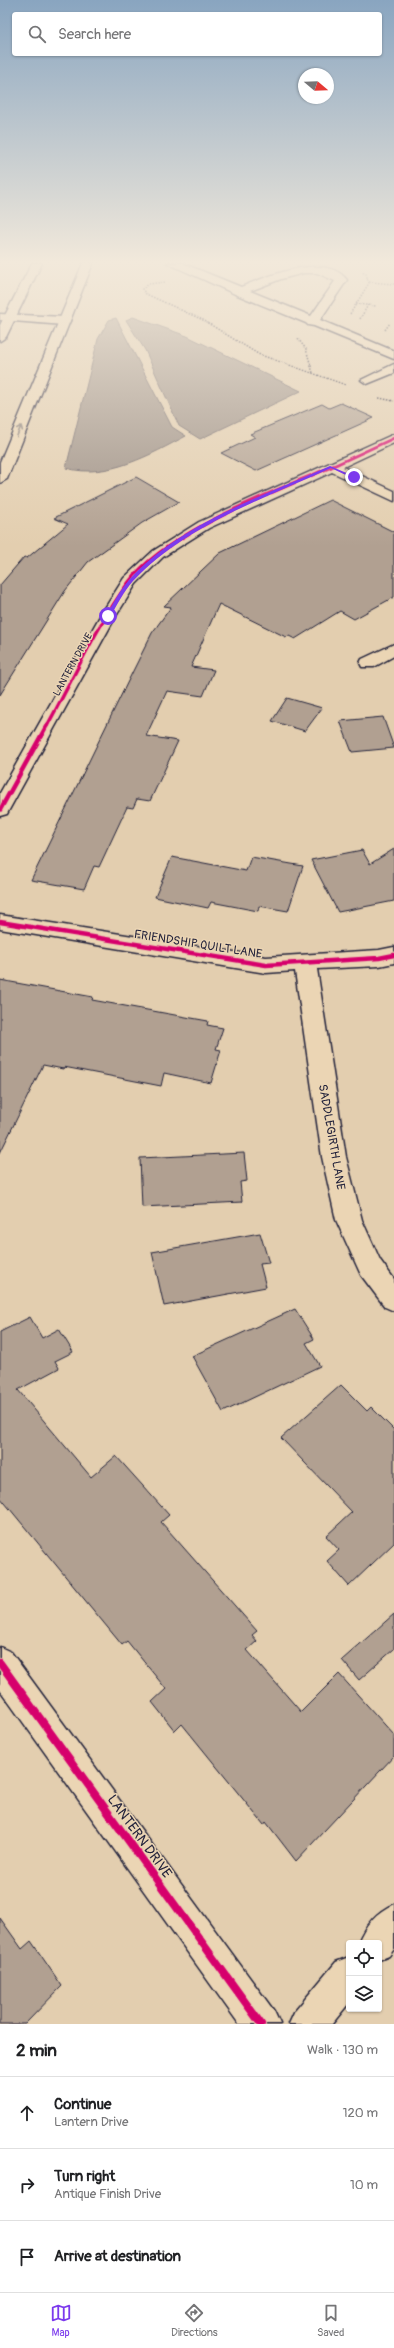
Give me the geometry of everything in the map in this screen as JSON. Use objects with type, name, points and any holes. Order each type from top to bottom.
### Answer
[{"type":"street","points":[[0,479],[49,357]]},
{"type":"street","points":[[366,380],[394,368]]},
{"type":"street","name":"LANTERN DRIVE","points":[[0,810],[108,616],[130,581],[158,554],[204,525],[394,438]]},
{"type":"street","points":[[331,466],[394,497]]},
{"type":"street","points":[[368,663],[394,649]]},
{"type":"street","name":"FRIENDSHIP QUILT LANE","points":[[0,922],[266,965],[305,964],[394,955]]},
{"type":"street","name":"SADDLEGIRTH LANE","points":[[305,964],[334,1157],[348,1220],[370,1267],[394,1299]]},
{"type":"street","name":"LANTERN DRIVE","points":[[0,1663],[261,2024]]},
{"type":"street","points":[[379,1940],[394,1922]]},
{"type":"street","points":[[308,2024],[348,1976]]},
{"type":"path","points":[[267,357],[313,374],[308,357]]},
{"type":"shaded area","points":[[93,357],[136,357],[172,427],[186,436],[144,457],[113,468],[97,471],[82,471],[66,468]]},
{"type":"shaded area","points":[[148,357],[231,357],[301,391],[200,439],[179,426]]},
{"type":"building","points":[[341,403],[374,418],[256,471],[221,453],[255,437],[250,434],[322,404],[329,408]]},
{"type":"building","points":[[136,477],[179,502],[142,523],[88,562],[65,591],[0,695],[0,585],[24,557],[27,558],[68,524],[54,518]]},
{"type":"building","points":[[330,500],[394,532],[394,597],[354,619],[340,611],[295,639],[289,636],[286,637],[219,604],[191,667],[214,670],[203,696],[167,691],[146,736],[178,741],[150,801],[137,799],[133,808],[127,807],[99,867],[94,866],[84,889],[31,880],[152,633],[171,607],[164,606],[220,553]]},
{"type":"building","points":[[287,698],[322,708],[305,731],[272,721]]},
{"type":"building","points":[[383,717],[394,748],[352,752],[340,721]]},
{"type":"building","points":[[394,849],[394,901],[338,912],[311,860],[362,850],[370,864]]},
{"type":"building","points":[[172,857],[246,871],[251,857],[303,866],[288,911],[259,906],[258,911],[211,902],[208,908],[155,897]]},
{"type":"building","points":[[0,980],[93,997],[92,1000],[208,1021],[207,1025],[223,1028],[216,1049],[221,1050],[211,1083],[164,1073],[161,1086],[64,1067],[63,1069],[43,1065],[0,1153]]},
{"type":"building","points":[[244,1153],[247,1181],[240,1182],[242,1202],[142,1207],[140,1158]]},
{"type":"building","points":[[260,1233],[269,1263],[260,1264],[266,1287],[164,1306],[152,1252]]},
{"type":"building","points":[[295,1309],[314,1339],[306,1343],[320,1366],[223,1412],[192,1356]]},
{"type":"building","points":[[30,1317],[42,1338],[59,1329],[73,1352],[55,1361],[59,1368],[18,1390],[91,1477],[116,1456],[169,1515],[161,1522],[257,1631],[252,1635],[257,1641],[247,1650],[301,1712],[339,1674],[394,1735],[394,1756],[296,1861],[266,1822],[264,1825],[182,1724],[175,1731],[152,1702],[166,1689],[127,1641],[122,1645],[0,1497],[0,1332]]},
{"type":"building","points":[[341,1385],[367,1411],[371,1407],[394,1430],[394,1543],[349,1586],[327,1561],[339,1550],[326,1536],[352,1512],[281,1438]]},
{"type":"building","points":[[394,1614],[394,1649],[359,1680],[342,1660]]},
{"type":"building","points":[[0,1918],[22,1949],[31,1941],[62,1986],[25,2024],[0,2024]]},
{"type":"cycle path","points":[[0,810],[108,616],[130,581],[158,554],[204,525],[394,438]]},
{"type":"cycle path","points":[[0,922],[266,965],[379,958],[394,955]]},
{"type":"cycle path","points":[[0,1663],[261,2024]]},
{"type":"route","points":[[108,616],[130,581],[158,554],[204,525],[331,466],[354,477]]}]
